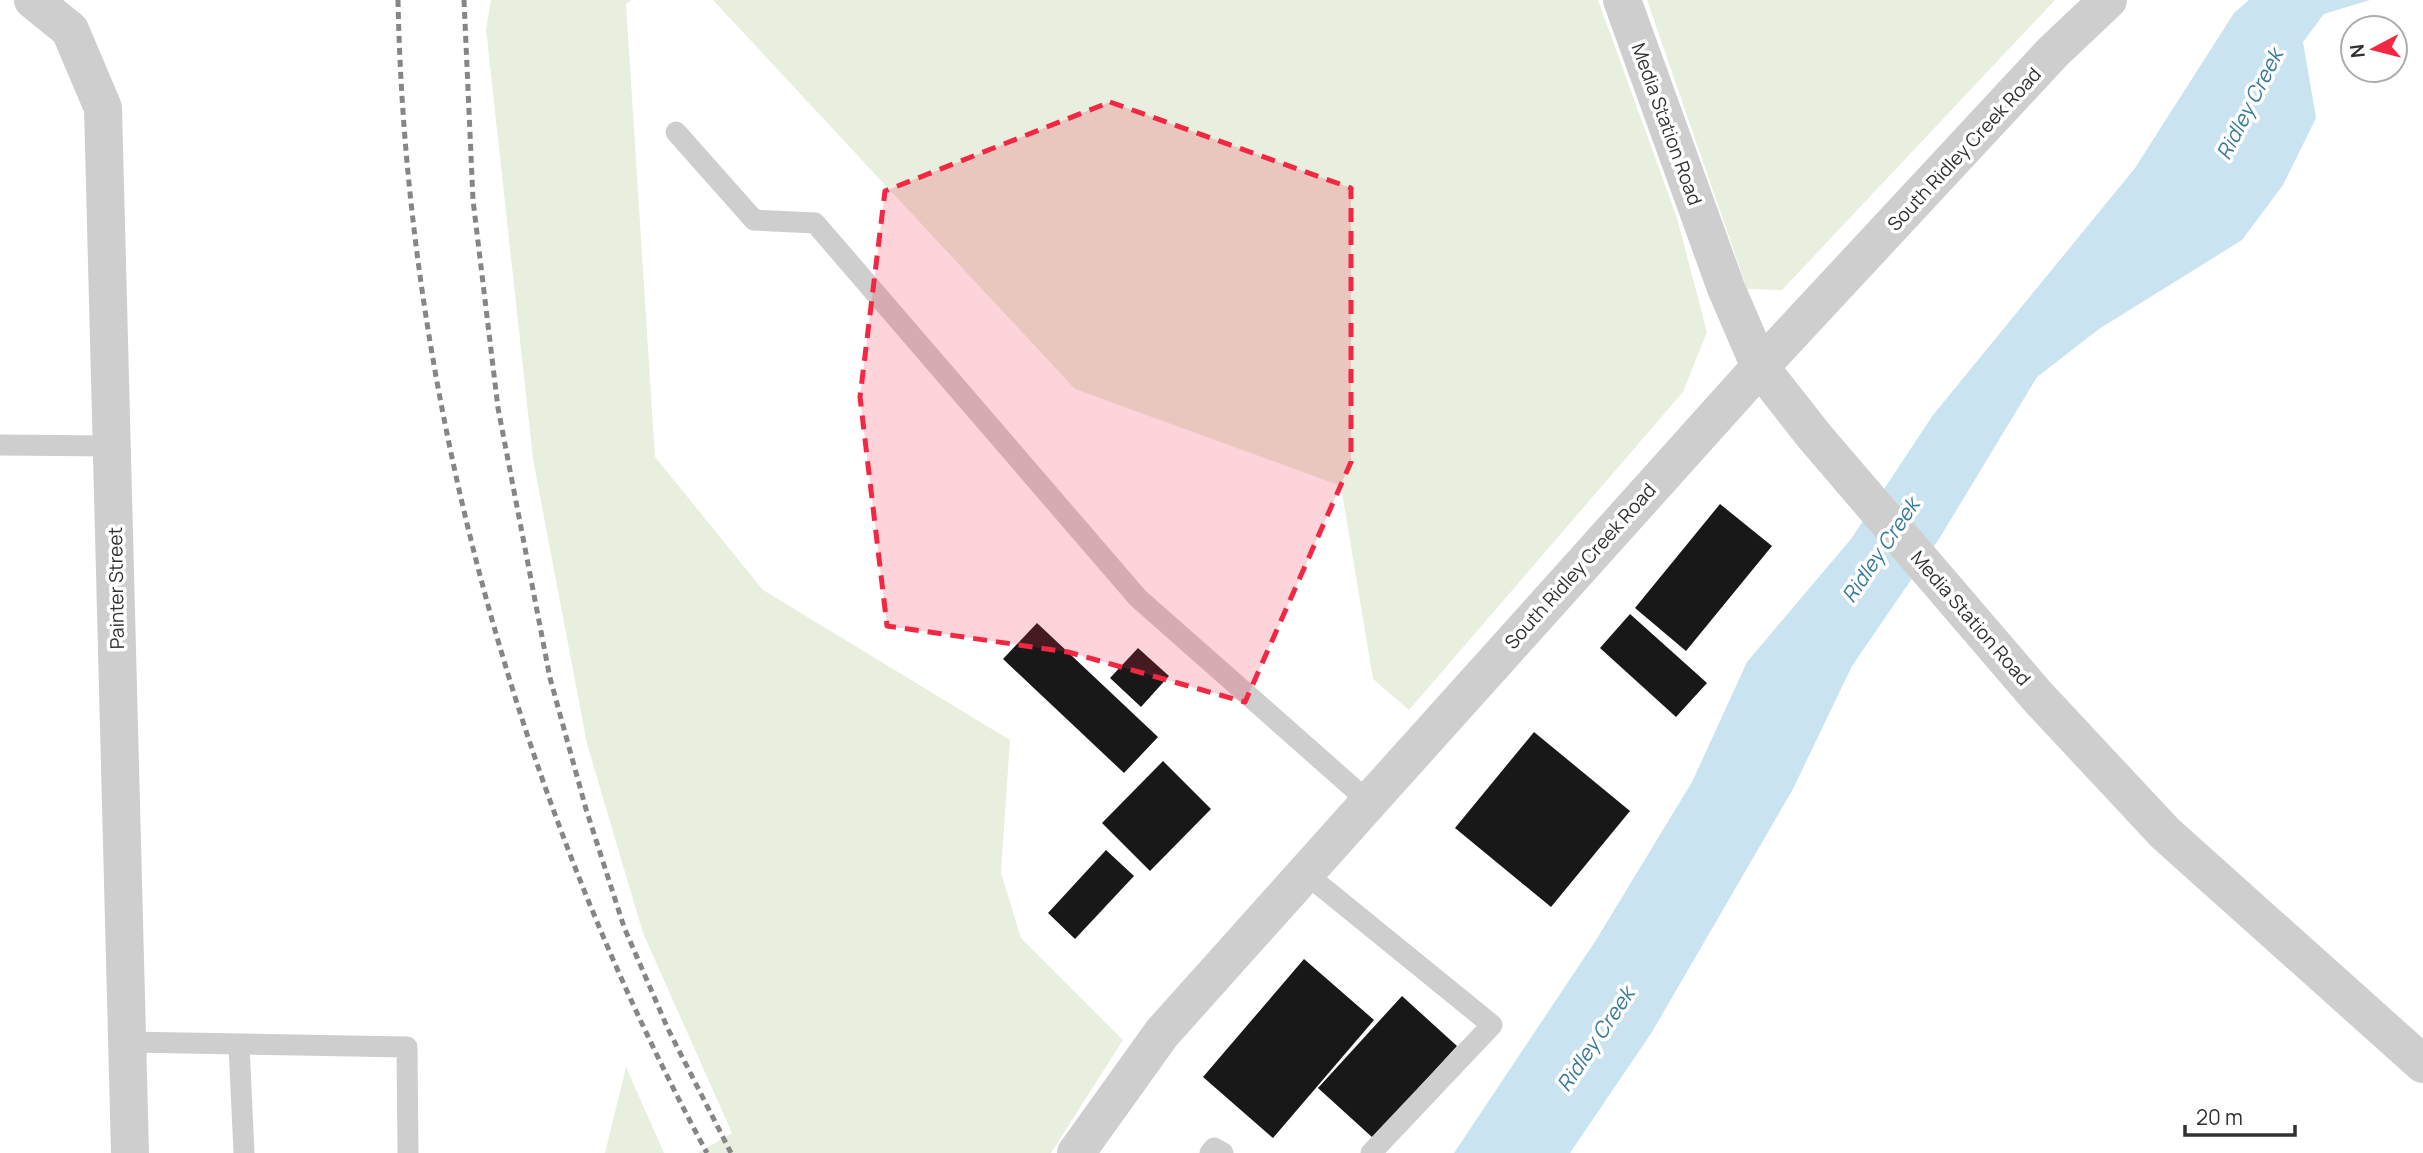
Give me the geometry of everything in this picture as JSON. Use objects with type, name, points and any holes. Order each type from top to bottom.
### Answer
[{"type":"street","name":"Painter Street","points":[[33,0],[70,30],[103,108],[130,1153]]},
{"type":"street","name":"Media Station Road","points":[[1622,0],[1726,288],[1760,367],[1815,437],[2037,696],[2165,833],[2423,1064]]},
{"type":"street","name":"South Ridley Creek Road","points":[[1076,1153],[1162,1033],[1368,802],[1760,367],[2053,52],[2108,0]]},
{"type":"lane","points":[[676,132],[754,220],[815,223],[1138,598],[1368,802]]},
{"type":"lane","points":[[0,445],[112,446]]},
{"type":"lane","points":[[1305,873],[1492,1026],[1371,1153]]},
{"type":"lane","points":[[127,1042],[407,1047],[408,1153]]},
{"type":"lane","points":[[239,1045],[244,1153]]},
{"type":"lane","points":[[1210,1153],[1214,1148],[1223,1153]]},
{"type":"highlighted area","points":[[1110,102],[1351,188],[1351,462],[1245,702],[1068,652],[887,626],[860,397],[885,191]]},
{"type":"green space","points":[[491,0],[632,0],[626,4],[655,457],[763,590],[1010,740],[1001,873],[1021,938],[1123,1040],[1051,1153],[698,1153],[732,1133],[643,933],[587,744],[533,459],[486,29]]},
{"type":"green space","points":[[713,0],[1598,0],[1677,218],[1707,332],[1683,392],[1409,710],[1373,679],[1341,486],[1075,389]]},
{"type":"green space","points":[[1647,0],[2055,0],[1782,290],[1747,289]]},
{"type":"green space","points":[[626,1067],[664,1153],[605,1153]]},
{"type":"water","name":"Ridley Creek","points":[[2249,0],[2370,0],[2324,14],[2303,42],[2316,118],[2283,185],[2242,240],[2099,329],[2037,377],[1939,539],[1852,666],[1793,789],[1652,1032],[1570,1153],[1454,1153],[1596,940],[1692,782],[1747,662],[1851,539],[1933,415],[2135,168],[2234,13]]},
{"type":"building","points":[[1720,504],[1772,546],[1686,651],[1635,608]]},
{"type":"building","points":[[1630,614],[1707,683],[1676,717],[1600,648]]},
{"type":"building","points":[[1037,623],[1158,737],[1124,773],[1003,659]]},
{"type":"building","points":[[1138,648],[1169,676],[1141,707],[1110,678]]},
{"type":"building","points":[[1534,732],[1630,811],[1551,907],[1455,828]]},
{"type":"building","points":[[1163,761],[1211,809],[1150,871],[1102,823]]},
{"type":"building","points":[[1106,850],[1134,876],[1075,939],[1048,913]]},
{"type":"building","points":[[1304,959],[1374,1020],[1273,1138],[1203,1077]]},
{"type":"building","points":[[1402,996],[1457,1046],[1373,1138],[1318,1088]]},
{"type":"railway","points":[[398,0],[406,149],[423,298],[450,447],[485,594],[529,739],[581,881],[640,1019],[707,1153]]},
{"type":"railway","points":[[464,0],[473,200],[498,408],[550,678],[586,809],[624,927],[668,1029],[731,1153]]}]
